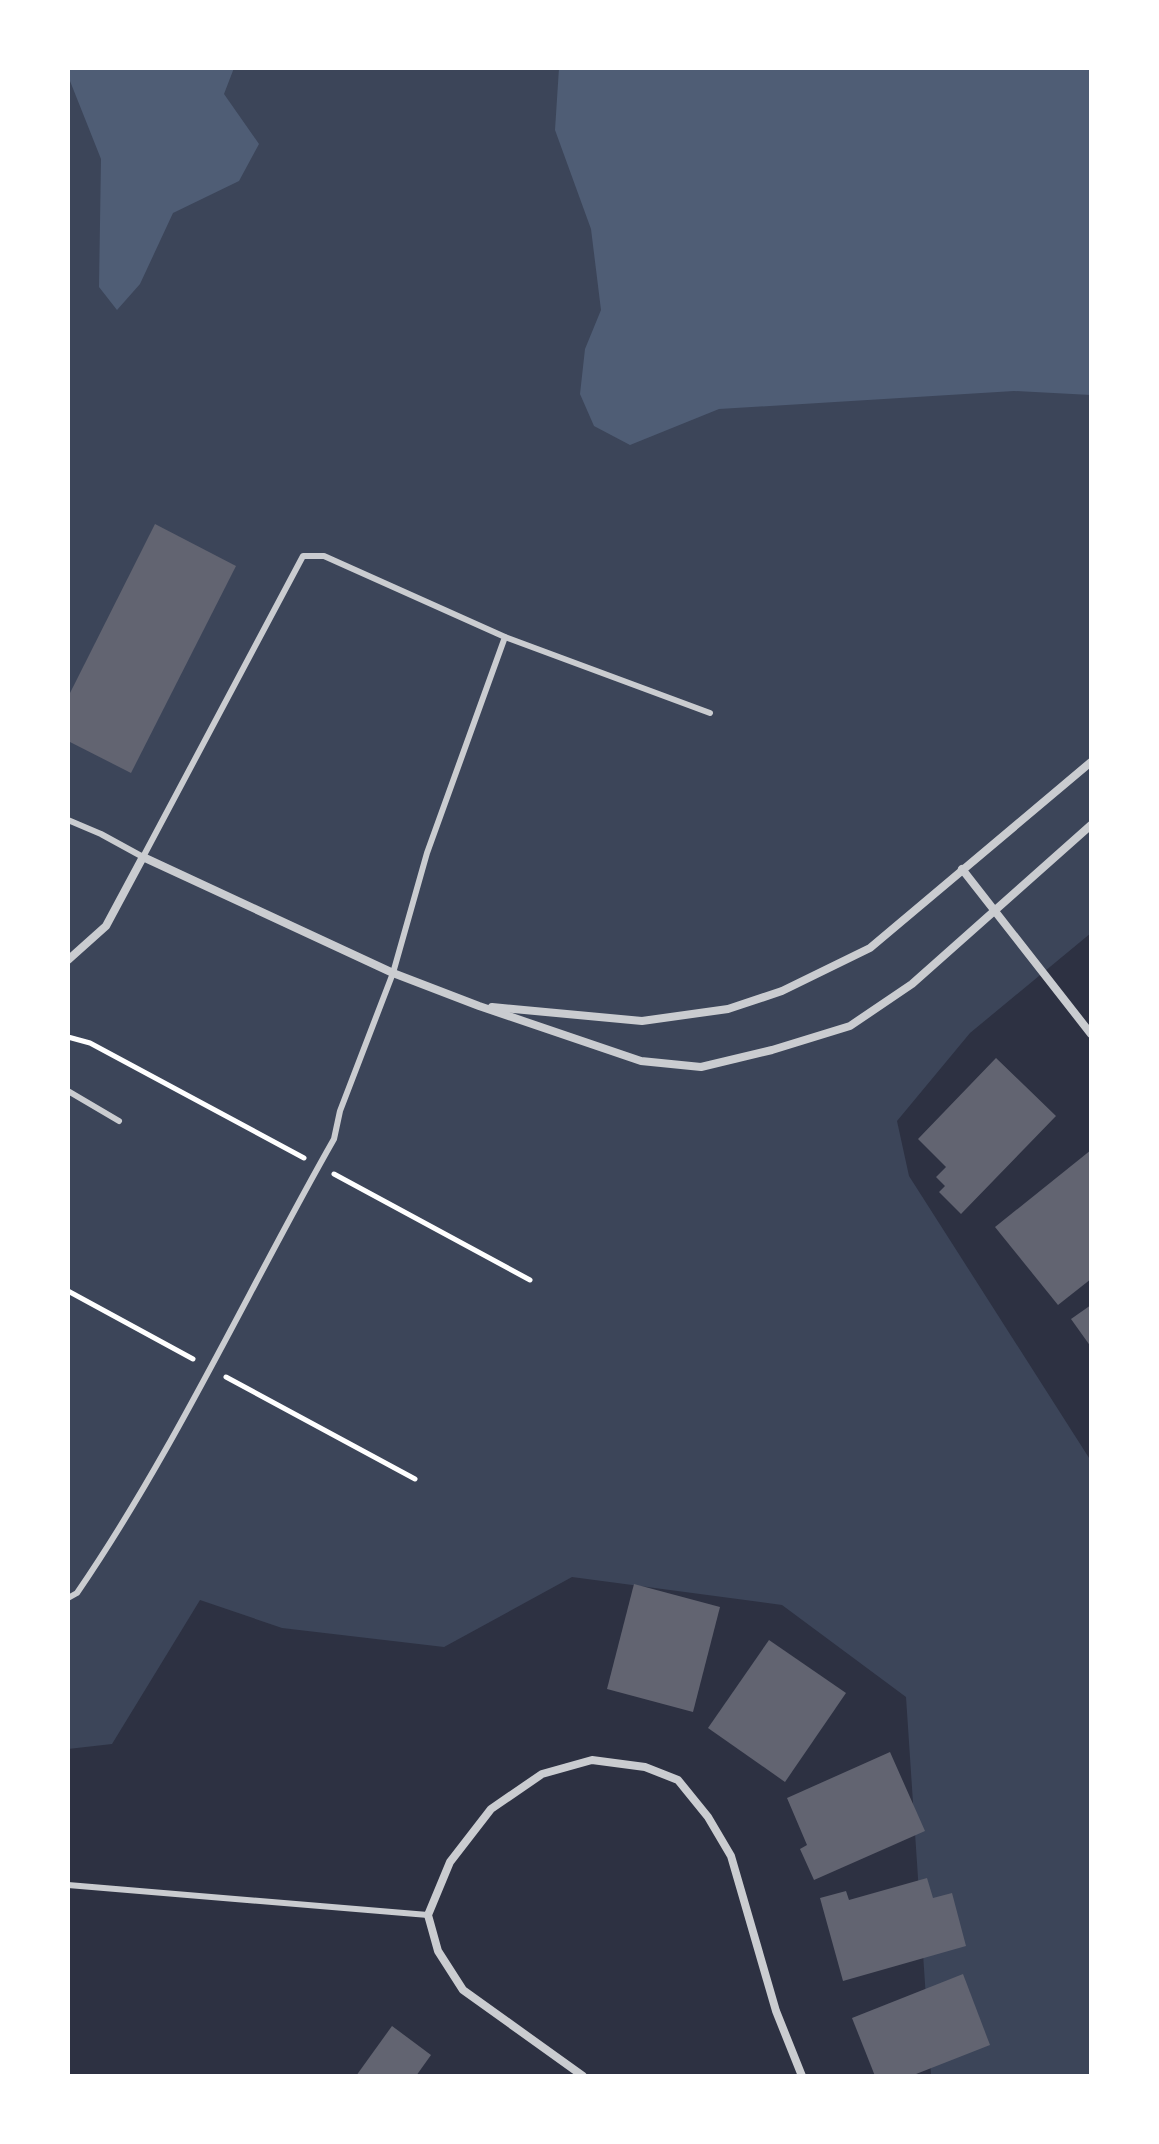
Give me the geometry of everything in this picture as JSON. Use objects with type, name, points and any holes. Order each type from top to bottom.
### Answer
[{"type":"street","points":[[479,1006],[642,1021],[728,1009],[782,991],[870,948],[1091,762]]},
{"type":"street","points":[[68,960],[106,926],[143,857],[393,973],[479,1006],[641,1061],[701,1067],[772,1050],[850,1026],[912,984],[1091,825]]},
{"type":"street","points":[[962,869],[1091,1034]]},
{"type":"street","points":[[583,2076],[463,1990],[438,1951],[428,1915],[450,1862],[491,1809],[542,1774],[592,1760],[645,1767],[678,1780],[708,1817],[731,1856],[776,2011],[802,2076]]},
{"type":"lane","points":[[68,820],[143,857],[303,556],[324,556],[505,637],[710,713]]},
{"type":"lane","points":[[68,1598],[77,1593],[114,1538],[171,1440],[334,1139],[340,1111],[393,973],[427,853],[505,637]]},
{"type":"lane","points":[[68,1091],[119,1121]]},
{"type":"lane","points":[[68,1885],[428,1915]]},
{"type":"path","points":[[68,1291],[415,1479]]},
{"type":"shaded area","points":[[68,68],[1091,68],[1091,933],[970,1033],[897,1121],[909,1176],[1091,1461],[1091,2076],[931,2074],[906,1697],[782,1605],[572,1577],[444,1647],[282,1628],[200,1600],[112,1744],[68,1749]]},
{"type":"shaded area","points":[[68,68],[234,68],[224,94],[259,144],[239,181],[173,213],[140,284],[117,310],[99,287],[101,159],[68,76]]},
{"type":"shaded area","points":[[559,68],[1091,68],[1091,395],[1014,391],[719,409],[630,445],[594,426],[580,394],[585,349],[601,310],[591,229],[555,130]]},
{"type":"building","points":[[155,524],[236,566],[131,773],[68,741],[68,697]]},
{"type":"building","points":[[996,1058],[1056,1116],[961,1214],[939,1192],[945,1186],[936,1177],[946,1167],[918,1139]]},
{"type":"building","points":[[1091,1150],[1091,1279],[1058,1305],[995,1227]]},
{"type":"building","points":[[1091,1305],[1091,1347],[1071,1319]]},
{"type":"building","points":[[634,1584],[720,1607],[693,1712],[607,1689]]},
{"type":"building","points":[[769,1640],[846,1693],[785,1782],[708,1728]]},
{"type":"building","points":[[890,1752],[925,1831],[814,1880],[800,1849],[807,1845],[787,1798]]},
{"type":"building","points":[[927,1878],[933,1898],[952,1893],[966,1946],[843,1981],[820,1898],[846,1891],[849,1900]]},
{"type":"building","points":[[963,1974],[990,2045],[911,2076],[875,2076],[852,2018]]},
{"type":"building","points":[[392,2026],[431,2055],[416,2076],[356,2076]]}]
